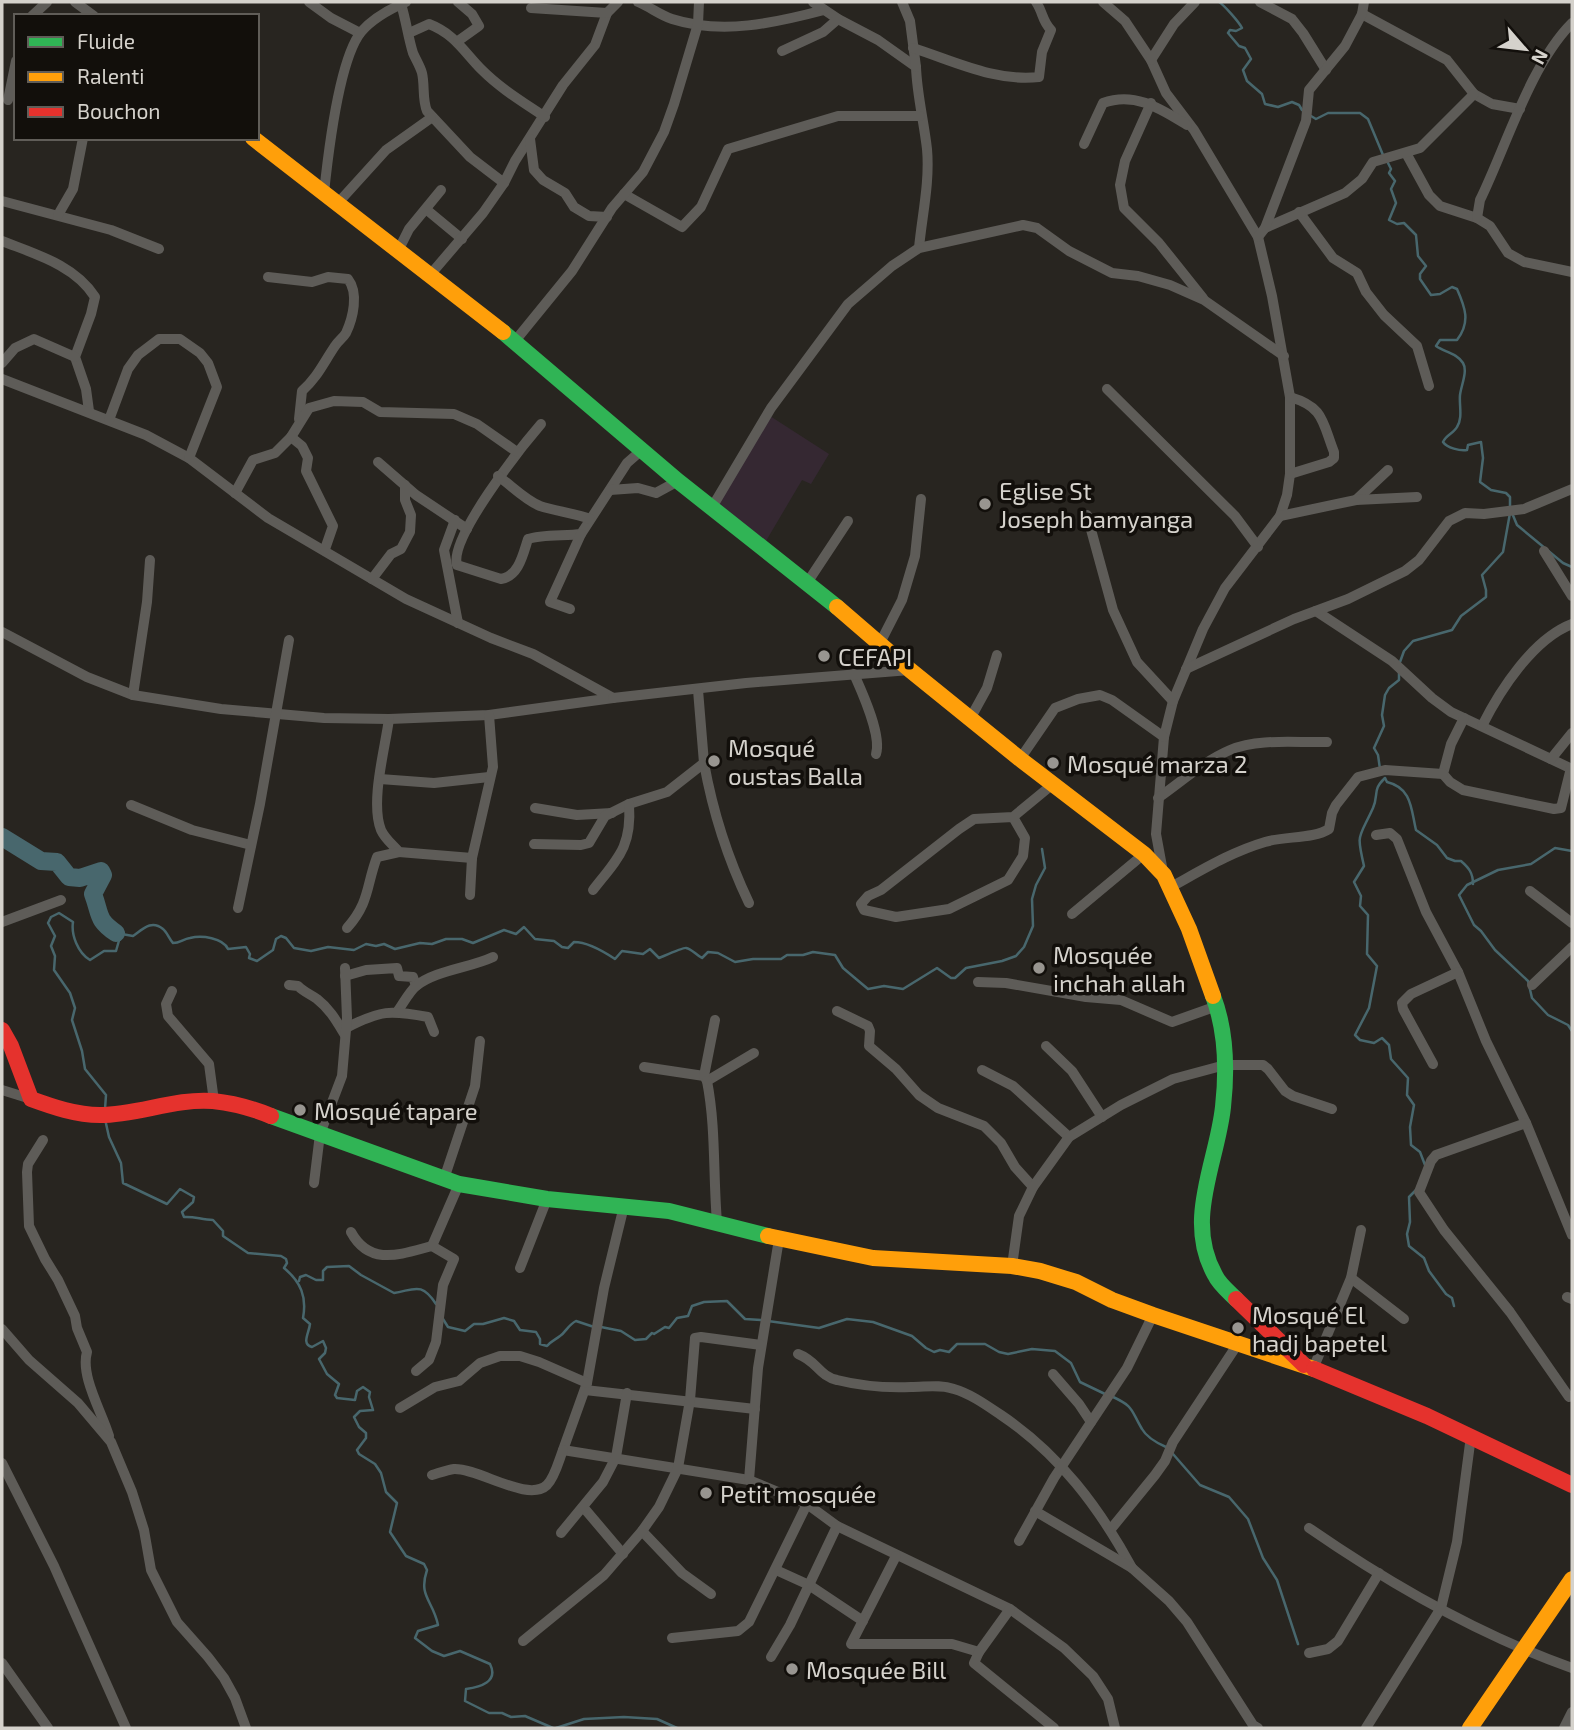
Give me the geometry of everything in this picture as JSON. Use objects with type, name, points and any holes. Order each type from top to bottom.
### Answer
[{"type":"street","points":[[34,14],[47,2]]},
{"type":"street","points":[[75,2],[91,14]]},
{"type":"street","points":[[309,2],[331,18],[360,33]]},
{"type":"street","points":[[458,2],[472,14],[479,26],[458,41]]},
{"type":"street","points":[[430,275],[504,183],[514,161],[545,117],[563,85],[595,45],[607,13],[618,2]]},
{"type":"street","points":[[638,2],[669,18],[723,26],[779,22],[824,10]]},
{"type":"street","points":[[515,341],[572,271],[607,217],[643,172],[664,132],[698,24],[699,2]]},
{"type":"street","points":[[812,2],[863,31],[916,67]]},
{"type":"street","points":[[902,2],[910,21],[920,116],[927,150],[927,180],[919,248]]},
{"type":"street","points":[[914,47],[985,72],[1018,79],[1039,76],[1042,52],[1051,30],[1043,22],[1036,2]]},
{"type":"street","points":[[1103,2],[1125,21],[1151,60],[1166,93],[1194,130],[1261,233],[1284,356],[1290,397],[1290,474],[1287,495],[1280,516],[1225,588],[1173,701],[1164,737],[1156,834],[1167,881],[1217,1006],[1225,1065],[1223,1109],[1203,1193],[1203,1244],[1215,1276],[1248,1312],[1308,1367]]},
{"type":"street","points":[[1151,60],[1174,24],[1194,2]]},
{"type":"street","points":[[1260,2],[1292,19],[1326,70]]},
{"type":"street","points":[[1261,233],[1307,117],[1310,90],[1345,46],[1362,14],[1364,2]]},
{"type":"street","points":[[324,193],[344,74],[360,33],[388,10],[403,3],[413,51],[423,79],[424,105],[431,118],[470,157],[504,183]]},
{"type":"street","points":[[531,8],[561,5],[607,13]]},
{"type":"street","points":[[1362,14],[1447,60],[1474,94],[1492,104],[1520,109]]},
{"type":"street","points":[[782,51],[823,32],[838,19]]},
{"type":"street","points":[[1477,218],[1480,200],[1520,109],[1552,47],[1572,23]]},
{"type":"street","points":[[409,33],[429,24],[440,28],[458,41],[466,53],[507,92],[545,117]]},
{"type":"street","points":[[8,100],[14,71]]},
{"type":"street","points":[[1261,233],[1299,212],[1345,193],[1362,179],[1373,162],[1420,148],[1474,94]]},
{"type":"street","points":[[1084,144],[1104,103],[1116,98],[1152,103],[1194,130]]},
{"type":"street","points":[[1152,103],[1125,161],[1120,185],[1124,208],[1159,243],[1204,300]]},
{"type":"street","points":[[624,194],[682,227],[701,207],[728,149],[838,116],[920,116]]},
{"type":"street","points":[[337,204],[386,150],[431,118]]},
{"type":"street","points":[[530,139],[534,170],[543,180],[565,193],[574,207],[582,212],[589,216],[607,217]]},
{"type":"street","points":[[58,215],[74,189],[83,140]]},
{"type":"street","points":[[256,140],[515,341],[711,509],[807,583],[1020,759],[1144,854],[1167,881]]},
{"type":"street","points":[[1406,153],[1429,195],[1440,206],[1477,218],[1490,226],[1508,253],[1524,262],[1572,272]]},
{"type":"street","points":[[398,251],[410,229],[427,211],[441,190]]},
{"type":"street","points":[[2,201],[111,230],[159,249]]},
{"type":"street","points":[[427,211],[461,239]]},
{"type":"street","points":[[1299,212],[1333,257],[1357,273],[1366,292],[1384,315],[1417,346],[1429,386]]},
{"type":"street","points":[[711,509],[771,408],[848,304],[892,266],[919,248],[1023,225],[1037,228],[1069,251],[1112,273],[1138,276],[1170,285],[1204,300],[1284,356]]},
{"type":"street","points":[[2,241],[45,258],[73,273],[85,282],[95,297],[75,357],[86,389],[89,411]]},
{"type":"street","points":[[268,277],[312,282],[328,278],[348,279],[352,284],[352,317],[344,336],[336,344],[312,383],[302,391],[299,422]]},
{"type":"street","points":[[2,363],[15,348],[34,339],[75,357]]},
{"type":"street","points":[[109,420],[124,377],[138,355],[159,340],[180,339],[200,353],[208,363],[216,387],[189,458]]},
{"type":"street","points":[[2,379],[146,435],[189,458],[268,518],[325,549],[406,599],[533,654],[614,698]]},
{"type":"street","points":[[1107,389],[1235,516],[1258,547]]},
{"type":"street","points":[[1290,397],[1311,404],[1318,410],[1334,452],[1334,458],[1329,462],[1290,474]]},
{"type":"street","points":[[235,493],[253,460],[275,453],[291,437],[309,408],[334,401],[363,402],[380,412],[454,414],[477,424],[517,452]]},
{"type":"street","points":[[541,424],[498,476],[467,529],[456,563],[460,567],[501,579],[508,578],[515,572],[528,539],[536,536],[581,534]]},
{"type":"street","points":[[291,437],[302,446],[308,458],[306,471],[333,526],[325,549]]},
{"type":"street","points":[[570,609],[550,602],[590,519],[627,464],[643,449]]},
{"type":"street","points":[[378,462],[416,495],[467,529]]},
{"type":"street","points":[[1356,500],[1388,470]]},
{"type":"street","points":[[498,476],[541,507],[567,511],[590,519]]},
{"type":"street","points":[[610,490],[638,488],[656,493],[678,481]]},
{"type":"street","points":[[372,579],[391,554],[401,549],[410,532],[411,515],[405,500],[405,485]]},
{"type":"street","points":[[1186,669],[1294,619],[1348,599],[1405,571],[1419,559],[1449,521],[1465,513],[1501,513],[1524,509],[1572,489]]},
{"type":"street","points":[[1280,516],[1356,500],[1417,497]]},
{"type":"street","points":[[880,643],[902,600],[915,556],[920,499]]},
{"type":"street","points":[[1087,515],[1113,610],[1137,662],[1173,701]]},
{"type":"street","points":[[455,520],[444,550],[458,623]]},
{"type":"street","points":[[807,583],[848,522]]},
{"type":"street","points":[[1544,551],[1572,596]]},
{"type":"street","points":[[133,695],[147,602],[150,560]]},
{"type":"street","points":[[1167,881],[1243,849],[1287,836],[1322,834],[1332,824],[1332,813],[1336,805],[1358,777],[1381,771],[1443,774],[1463,790],[1554,809],[1561,808],[1571,769],[1464,718],[1432,698],[1392,661],[1315,611]]},
{"type":"street","points":[[1482,726],[1514,674],[1539,646],[1572,624]]},
{"type":"street","points":[[2,632],[87,677],[133,695],[164,702],[324,718],[389,719],[489,715],[746,683],[910,670]]},
{"type":"street","points":[[238,908],[289,640]]},
{"type":"street","points":[[970,719],[987,688],[997,654]]},
{"type":"street","points":[[854,674],[875,729],[878,749],[876,754]]},
{"type":"street","points":[[698,690],[709,792],[728,860],[749,903]]},
{"type":"street","points":[[1020,759],[1055,708],[1078,699],[1100,695],[1112,699],[1164,737]]},
{"type":"street","points":[[470,895],[472,858],[493,767],[489,715]]},
{"type":"street","points":[[1443,774],[1451,744],[1464,718]]},
{"type":"street","points":[[389,719],[378,813],[382,831],[399,852]]},
{"type":"street","points":[[1551,759],[1572,733]]},
{"type":"street","points":[[1158,798],[1206,763],[1230,750],[1250,745],[1327,742]]},
{"type":"street","points":[[534,845],[589,843],[605,816],[629,804],[667,792],[704,763]]},
{"type":"street","points":[[380,779],[434,783],[489,776]]},
{"type":"street","points":[[1013,817],[1025,838],[1023,856],[1008,880],[949,909],[896,916],[864,910],[861,904],[868,895],[881,890],[959,828],[974,819],[1013,817],[1053,784]]},
{"type":"street","points":[[593,890],[621,854],[628,839],[631,826],[629,804]]},
{"type":"street","points":[[131,805],[192,830],[251,845]]},
{"type":"street","points":[[535,808],[577,815],[614,813]]},
{"type":"street","points":[[1376,835],[1391,833],[1397,839],[1426,912],[1458,972],[1486,1041],[1526,1123],[1572,1235]]},
{"type":"street","points":[[347,928],[367,898],[377,857],[399,852],[472,858]]},
{"type":"street","points":[[1072,914],[1144,854]]},
{"type":"street","points":[[1530,891],[1572,923]]},
{"type":"street","points":[[2,922],[61,900]]},
{"type":"street","points":[[1532,985],[1572,947]]},
{"type":"street","points":[[397,1012],[416,986],[439,974],[459,970],[493,957]]},
{"type":"street","points":[[314,1183],[320,1134],[342,1076],[346,1032],[345,972],[397,968],[399,976],[413,977],[416,986]]},
{"type":"street","points":[[1433,1064],[1402,1003],[1411,994],[1458,972]]},
{"type":"street","points":[[978,982],[1006,983],[1086,997],[1121,1000],[1172,1022],[1217,1006]]},
{"type":"street","points":[[289,985],[298,986],[316,998],[346,1032]]},
{"type":"street","points":[[172,991],[166,1004],[168,1016],[209,1064],[214,1101]]},
{"type":"street","points":[[836,1011],[868,1026],[869,1046],[919,1095],[938,1108],[984,1126],[1002,1143],[1015,1167],[1033,1187]]},
{"type":"street","points":[[346,1032],[372,1014],[397,1012],[428,1017],[434,1032]]},
{"type":"street","points":[[715,1020],[706,1078],[713,1112],[713,1172],[717,1222]]},
{"type":"street","points":[[2,1030],[9,1039],[31,1099]]},
{"type":"street","points":[[432,1246],[452,1182],[475,1086],[480,1041]]},
{"type":"street","points":[[1046,1046],[1072,1071],[1101,1117]]},
{"type":"street","points":[[644,1067],[706,1078],[754,1053]]},
{"type":"street","points":[[1012,1266],[1019,1216],[1033,1187],[1069,1137],[1173,1079],[1225,1065],[1263,1065],[1285,1091],[1332,1109]]},
{"type":"street","points":[[982,1070],[1013,1086],[1069,1137]]},
{"type":"street","points":[[2,1090],[66,1111],[98,1115],[139,1112],[187,1102],[214,1101],[261,1112],[452,1182],[547,1199],[669,1211],[779,1239],[873,1258],[1012,1266],[1040,1271],[1076,1282],[1112,1300],[1153,1315],[1308,1367],[1427,1416],[1572,1485]]},
{"type":"street","points":[[1526,1123],[1436,1155],[1419,1192],[1444,1230],[1510,1312],[1569,1397]]},
{"type":"street","points":[[43,1140],[27,1172],[28,1222],[75,1316],[87,1352],[85,1357],[88,1383],[136,1505],[151,1570],[177,1622],[224,1678],[246,1728]]},
{"type":"street","points":[[520,1268],[547,1199]]},
{"type":"street","points":[[432,1475],[454,1469],[539,1491],[550,1483],[586,1386],[604,1288],[624,1206]]},
{"type":"street","points":[[1308,1367],[1351,1278],[1361,1230]]},
{"type":"street","points":[[351,1232],[357,1243],[383,1256],[432,1246],[454,1259],[443,1285],[436,1342],[429,1360],[416,1371]]},
{"type":"street","points":[[749,1480],[762,1341],[779,1239]]},
{"type":"street","points":[[1351,1278],[1404,1319]]},
{"type":"street","points":[[1019,1541],[1062,1465],[1109,1396],[1153,1315]]},
{"type":"street","points":[[2,1329],[29,1360],[78,1403],[111,1442]]},
{"type":"street","points":[[523,1641],[604,1575],[659,1507],[678,1468],[690,1400],[695,1338],[701,1336],[762,1341]]},
{"type":"street","points":[[1111,1529],[1155,1475],[1173,1442],[1238,1342]]},
{"type":"street","points":[[798,1354],[811,1359],[825,1376],[836,1380],[882,1387],[954,1388],[978,1399],[1007,1419],[1062,1465],[1111,1529],[1132,1568]]},
{"type":"street","points":[[400,1408],[435,1387],[459,1381],[480,1363],[500,1356],[520,1356],[567,1372],[586,1386],[755,1409]]},
{"type":"street","points":[[1053,1374],[1091,1422]]},
{"type":"street","points":[[561,1534],[603,1482],[616,1457],[627,1393]]},
{"type":"street","points":[[1366,1728],[1441,1608],[1457,1542],[1471,1436]]},
{"type":"street","points":[[563,1450],[749,1480],[807,1504],[838,1526],[1010,1609],[1064,1648],[1093,1676],[1108,1699],[1115,1728]]},
{"type":"street","points":[[2,1464],[54,1566],[126,1728]]},
{"type":"street","points":[[672,1638],[738,1631],[748,1622],[756,1611],[807,1504]]},
{"type":"street","points":[[584,1507],[623,1554]]},
{"type":"street","points":[[1035,1511],[1132,1568],[1169,1601],[1187,1622],[1254,1727]]},
{"type":"street","points":[[771,1657],[790,1625],[838,1526]]},
{"type":"street","points":[[1309,1528],[1379,1573],[1441,1608],[1523,1650],[1572,1668]]},
{"type":"street","points":[[642,1531],[682,1573],[711,1594]]},
{"type":"street","points":[[896,1556],[851,1644],[952,1644],[979,1652]]},
{"type":"street","points":[[776,1570],[808,1586],[863,1621]]},
{"type":"street","points":[[1309,1653],[1328,1649],[1338,1641],[1379,1573]]},
{"type":"street","points":[[1471,1728],[1572,1579]]},
{"type":"street","points":[[1010,1609],[974,1663],[1055,1728]]},
{"type":"street","points":[[2,1663],[48,1728]]},
{"type":"street","points":[[1564,1728],[1572,1712]]},
{"type":"shaded area","points":[[770,416],[829,454],[811,484],[802,480],[766,541],[715,507]]},
{"type":"waterway","points":[[1219,2],[1242,28],[1230,30],[1228,33],[1239,46],[1245,48],[1251,59],[1243,70],[1247,81],[1262,94],[1265,104],[1278,107],[1292,102],[1302,110]]},
{"type":"waterway","points":[[1311,116],[1316,119],[1328,113],[1360,113],[1368,119],[1383,155]]},
{"type":"waterway","points":[[1387,161],[1391,169],[1389,173],[1395,181],[1391,189],[1396,203],[1389,220],[1397,224],[1404,223],[1416,235],[1418,256],[1426,266],[1420,279],[1431,295],[1440,294],[1452,287],[1457,289],[1464,308],[1464,327],[1457,340],[1440,340],[1436,346],[1457,357],[1465,370],[1460,395],[1459,423],[1443,442],[1464,450],[1467,450],[1468,445],[1481,442],[1483,458],[1480,482],[1491,490],[1506,493],[1510,497],[1510,507]]},
{"type":"waterway","points":[[1400,662],[1404,651],[1413,641],[1452,630],[1461,616],[1486,597],[1482,575],[1503,552],[1510,513]]},
{"type":"waterway","points":[[1512,513],[1517,525],[1563,563],[1572,567]]},
{"type":"waterway","points":[[1380,769],[1374,748],[1384,726],[1382,715],[1385,695],[1399,680],[1399,672]]},
{"type":"waterway","points":[[1385,778],[1377,789],[1375,803],[1360,836],[1364,866],[1354,882],[1361,896],[1360,906],[1368,915],[1367,954],[1377,966],[1369,1008],[1355,1035],[1360,1040],[1374,1043],[1382,1038],[1389,1045],[1391,1059],[1408,1078],[1407,1095],[1414,1105],[1410,1127],[1411,1145],[1420,1152],[1425,1165]]},
{"type":"waterway","points":[[1385,778],[1406,794],[1416,830],[1437,845],[1447,858],[1461,861],[1468,868],[1473,884]]},
{"type":"waterway","points":[[2,837],[41,861],[57,862],[69,877],[80,878],[101,871],[103,875],[93,894],[102,920],[116,933]]},
{"type":"waterway","points":[[1572,851],[1555,848],[1531,864],[1498,870],[1467,885],[1459,895],[1474,925],[1495,950],[1528,981],[1532,998],[1548,1015],[1568,1025],[1572,1031]]},
{"type":"waterway","points":[[105,1109],[106,1095],[85,1069],[72,1020],[75,1008],[70,993],[54,970],[55,956],[51,946],[55,936],[48,923],[51,917],[59,913],[73,922],[76,943],[90,960],[104,951],[116,951],[120,937],[116,933],[133,936],[151,925],[163,929],[173,943],[200,937],[212,938],[222,942],[228,949],[246,947],[249,958],[257,961],[273,950],[276,939],[281,936],[294,948],[311,951],[328,947],[354,950],[366,944],[384,944],[395,949],[420,943],[432,944],[446,939],[462,939],[473,943],[504,930],[516,934],[524,927],[535,939],[554,941],[568,948],[574,942],[585,944],[615,959],[622,951],[643,954],[650,949],[659,958],[686,948],[702,958],[708,952],[718,953],[735,962],[781,959],[787,955],[813,952],[835,955],[843,968],[868,989],[884,986],[903,989],[937,968],[955,978],[966,968],[1016,956],[1024,947],[1033,926],[1032,899],[1045,868],[1042,849]]},
{"type":"waterway","points":[[105,1119],[109,1137],[121,1163],[123,1183],[167,1204],[180,1189],[194,1197],[193,1202],[182,1212],[184,1217],[213,1220],[223,1231],[223,1236],[248,1253],[281,1256],[286,1259],[284,1268],[299,1284],[304,1303],[303,1318],[310,1324],[307,1343],[312,1347],[323,1341],[325,1353],[319,1359],[327,1374],[339,1384],[335,1395],[337,1398],[355,1400],[357,1391],[363,1387],[370,1392],[373,1410],[360,1411],[354,1417],[366,1433],[366,1438],[357,1450],[375,1464],[381,1473],[386,1492],[397,1503],[390,1532],[406,1556],[424,1564],[427,1570],[425,1593],[438,1625],[418,1631],[415,1638],[444,1656],[460,1651],[490,1664],[490,1679],[482,1685],[466,1689],[465,1701],[489,1713],[502,1713],[511,1717],[525,1716],[553,1728]]},
{"type":"waterway","points":[[1416,1190],[1409,1197],[1409,1246],[1424,1258],[1429,1271],[1452,1298],[1454,1306]]},
{"type":"waterway","points":[[299,1281],[300,1277],[306,1275],[323,1280],[323,1271],[327,1267],[349,1266],[394,1293],[412,1289],[426,1292],[436,1304]]},
{"type":"waterway","points":[[601,1327],[621,1331],[635,1340],[646,1339],[652,1333],[669,1328],[677,1318],[688,1316],[692,1306],[704,1302],[727,1301],[745,1319],[761,1320]]},
{"type":"waterway","points":[[443,1319],[448,1327],[465,1331],[474,1324],[504,1318],[514,1321],[520,1330],[536,1332],[540,1344],[547,1346],[576,1321],[594,1327]]},
{"type":"waterway","points":[[768,1321],[819,1328],[847,1319],[873,1322],[912,1336],[934,1352],[949,1352],[957,1344],[985,1344],[1008,1354],[1032,1349],[1055,1351],[1071,1363],[1080,1382],[1105,1394]]},
{"type":"waterway","points":[[1111,1396],[1128,1406],[1147,1435],[1166,1447]]},
{"type":"waterway","points":[[1173,1454],[1200,1485],[1229,1497],[1248,1519],[1263,1558],[1277,1580],[1298,1644]]},
{"type":"waterway","points":[[556,1728],[584,1719],[624,1717],[657,1719],[677,1728]]},
{"type":"traffic: fast","points":[[503,332],[678,481],[837,607]]},
{"type":"traffic: fast","points":[[1213,996],[1223,1037],[1225,1079],[1220,1128],[1205,1191],[1202,1233],[1206,1254],[1215,1275],[1236,1299]]},
{"type":"traffic: fast","points":[[271,1116],[459,1184],[547,1199],[669,1211],[768,1236]]},
{"type":"traffic: slow","points":[[256,140],[503,332]]},
{"type":"traffic: slow","points":[[837,607],[1020,759],[1144,854],[1164,875],[1189,929],[1213,996]]},
{"type":"traffic: slow","points":[[768,1236],[873,1258],[1012,1266],[1040,1271],[1076,1282],[1112,1300],[1153,1315],[1314,1369]]},
{"type":"traffic: slow","points":[[1470,1728],[1572,1579]]},
{"type":"traffic: jam","points":[[2,1030],[31,1099],[48,1105],[73,1112],[100,1115],[185,1102],[213,1101],[271,1116]]},
{"type":"traffic: jam","points":[[1236,1299],[1304,1365]]},
{"type":"traffic: jam","points":[[1314,1369],[1427,1416],[1572,1485]]},
{"type":"place","name":"Eglise St Joseph bamyanga","points":[[985,504]]},
{"type":"place","name":"CEFAPI","points":[[824,656]]},
{"type":"place","name":"Mosqué oustas Balla","points":[[714,761]]},
{"type":"place","name":"Mosqué marza 2","points":[[1053,763]]},
{"type":"place","name":"Mosquée inchah allah","points":[[1039,968]]},
{"type":"place","name":"Mosqué tapare","points":[[300,1110]]},
{"type":"place","name":"Mosqué El hadj bapetel","points":[[1238,1328]]},
{"type":"place","name":"Petit mosquée","points":[[706,1493]]},
{"type":"place","name":"Mosquée Bill","points":[[792,1669]]}]
